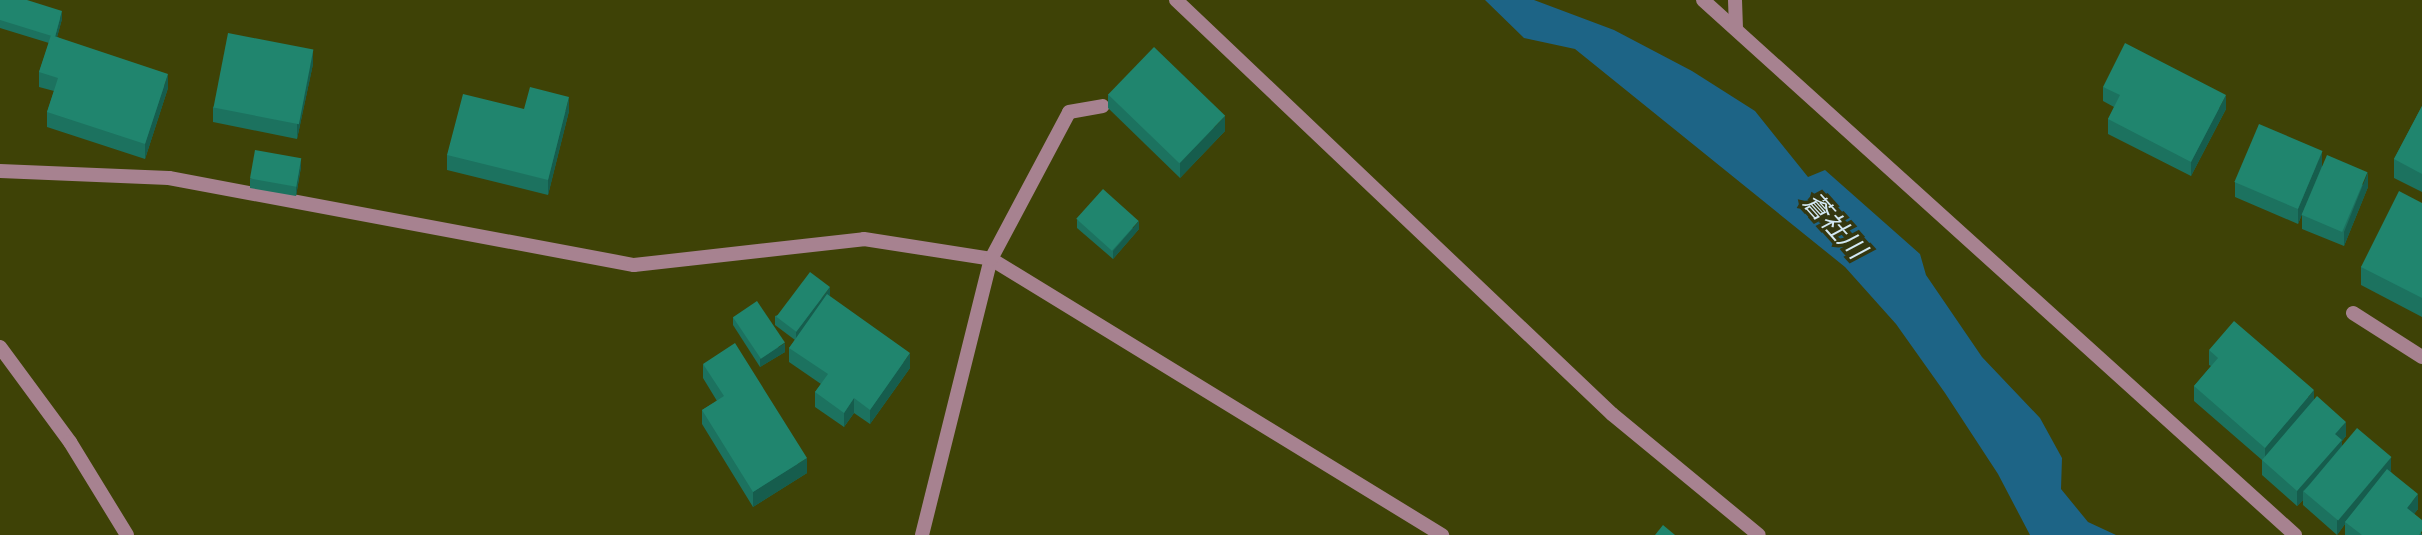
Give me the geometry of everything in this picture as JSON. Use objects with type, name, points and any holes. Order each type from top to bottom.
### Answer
[{"type":"street","points":[[1177,0],[1612,414],[1759,535]]},
{"type":"street","points":[[1703,0],[2295,535]]},
{"type":"street","points":[[1735,0],[1736,28]]},
{"type":"street","points":[[922,535],[991,259],[1069,111],[1102,106]]},
{"type":"street","points":[[0,171],[169,178],[634,265],[864,239],[991,259],[1441,535]]},
{"type":"street","points":[[2353,313],[2422,357]]},
{"type":"street","points":[[0,347],[70,442],[127,535]]},
{"type":"water","name":"蒼社川","points":[[1485,0],[1534,0],[1614,30],[1692,71],[1755,111],[1808,177],[1825,170],[1920,254],[1926,275],[1982,357],[2040,418],[2062,458],[2061,489],[2088,522],[2116,535],[2030,535],[1998,474],[1945,393],[1896,324],[1845,267],[1575,49],[1524,38]]},
{"type":"building","points":[[0,0],[27,0],[62,11],[55,37],[0,20]]},
{"type":"building","points":[[228,33],[313,50],[299,124],[213,108]]},
{"type":"building","points":[[51,35],[168,74],[145,144],[47,112],[58,78],[39,72]]},
{"type":"building","points":[[2125,43],[2226,95],[2191,162],[2108,119],[2120,95],[2103,87]]},
{"type":"building","points":[[1154,47],[1225,116],[1179,163],[1108,94]]},
{"type":"building","points":[[530,87],[569,97],[548,180],[447,155],[463,94],[524,109]]},
{"type":"building","points":[[2422,106],[2422,174],[2394,159]]},
{"type":"building","points":[[2259,124],[2323,151],[2298,209],[2234,182]]},
{"type":"building","points":[[255,150],[301,158],[296,187],[250,179]]},
{"type":"building","points":[[2327,155],[2368,172],[2342,232],[2302,215]]},
{"type":"building","points":[[1103,189],[1139,221],[1112,251],[1076,219]]},
{"type":"building","points":[[2399,191],[2422,203],[2422,298],[2361,267]]},
{"type":"building","points":[[810,272],[830,287],[796,332],[776,317]]},
{"type":"building","points":[[827,294],[910,353],[870,410],[854,398],[844,413],[815,392],[828,374],[789,348]]},
{"type":"building","points":[[757,301],[785,342],[761,359],[733,317]]},
{"type":"building","points":[[2234,321],[2314,390],[2265,448],[2194,386],[2218,358],[2209,350]]},
{"type":"building","points":[[735,343],[807,458],[753,492],[702,410],[724,396],[703,364]]},
{"type":"building","points":[[2317,396],[2346,422],[2335,434],[2342,440],[2297,491],[2262,460]]},
{"type":"building","points":[[2357,428],[2391,457],[2338,521],[2304,492]]},
{"type":"building","points":[[2387,469],[2418,494],[2407,508],[2422,520],[2422,531],[2419,535],[2362,535],[2345,522]]},
{"type":"building","points":[[1663,525],[1675,535],[1655,535]]}]
